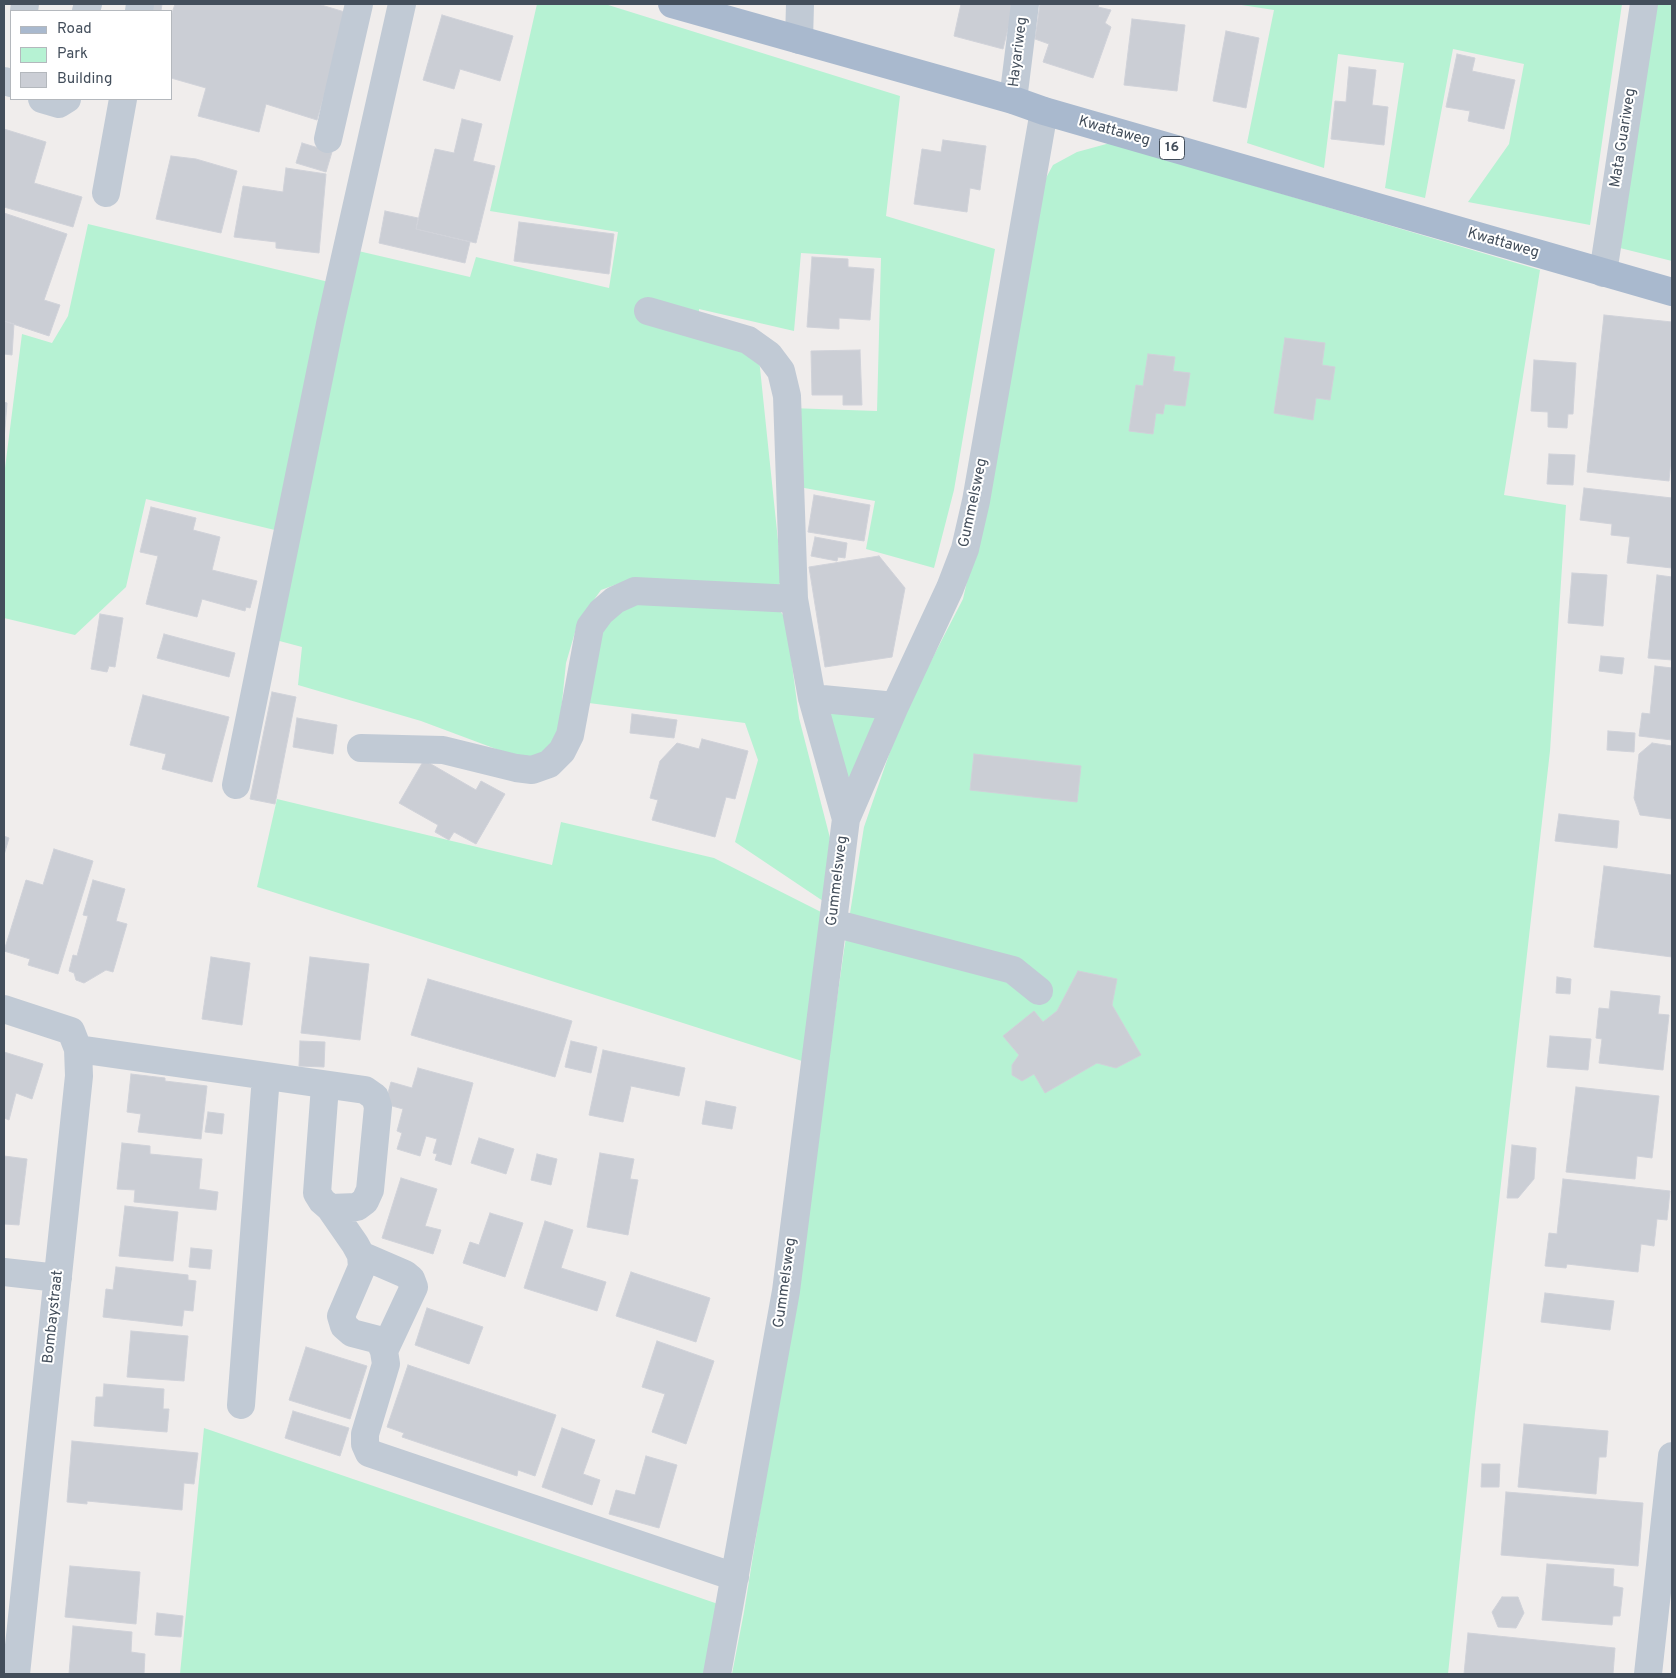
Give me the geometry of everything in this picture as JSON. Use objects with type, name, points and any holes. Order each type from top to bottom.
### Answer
[{"type":"main road","name":"Kwattaweg","points":[[672,4],[1013,100],[1044,111],[1672,292]]},
{"type":"street","points":[[328,139],[359,4]]},
{"type":"street","points":[[236,785],[330,324],[402,4]]},
{"type":"street","points":[[799,40],[800,4]]},
{"type":"street","name":"Hayariweg","points":[[1013,100],[1025,4]]},
{"type":"street","name":"Mata Guariweg","points":[[1603,273],[1644,4]]},
{"type":"street","points":[[45,100],[59,104],[65,100]]},
{"type":"street","points":[[106,193],[123,100]]},
{"type":"street","name":"Gummelsweg","points":[[717,1674],[786,1291],[846,819],[895,706],[950,588],[965,548],[976,501],[1044,111]]},
{"type":"street","points":[[648,311],[748,340],[769,355],[780,371],[787,396],[794,599],[812,698],[846,819]]},
{"type":"street","points":[[361,748],[443,750],[516,768],[532,770],[549,764],[562,751],[570,735],[590,627],[601,612],[615,600],[635,591],[794,599]]},
{"type":"street","points":[[812,698],[895,706]]},
{"type":"street","points":[[833,923],[1013,970],[1039,991]]},
{"type":"street","points":[[4,1009],[70,1031],[78,1049],[325,1086],[365,1090],[375,1098],[378,1107],[370,1190],[365,1200],[357,1208],[330,1208]]},
{"type":"street","name":"Bombaystraat","points":[[16,1674],[14,1600],[58,1278],[79,1076],[78,1049]]},
{"type":"street","points":[[241,1405],[266,1076]]},
{"type":"street","points":[[325,1086],[317,1193],[355,1244],[361,1256],[362,1266],[341,1316],[344,1326],[352,1333],[379,1340],[384,1351],[386,1364],[365,1434],[365,1444],[369,1454],[735,1577]]},
{"type":"street","points":[[361,1256],[405,1274],[411,1279],[414,1287],[384,1351]]},
{"type":"street","points":[[4,1272],[58,1278]]},
{"type":"street","points":[[1648,1674],[1672,1456]]},
{"type":"green space","points":[[537,4],[605,4],[900,96],[886,216],[995,249],[954,490],[934,568],[866,549],[875,501],[799,487],[790,408],[877,411],[881,258],[801,253],[794,331],[699,309],[699,333],[758,349],[782,579],[777,588],[634,578],[601,590],[578,622],[566,663],[555,771],[421,721],[298,685],[302,647],[272,639],[354,250],[470,277],[476,257],[609,288],[618,232],[490,211]]},
{"type":"green space","points":[[1235,4],[1622,4],[1590,225],[1468,202],[1509,144],[1524,64],[1453,49],[1425,198],[1385,188],[1404,63],[1338,54],[1324,168],[1247,143],[1274,10]]},
{"type":"green space","points":[[1655,4],[1672,4],[1672,261],[1620,248]]},
{"type":"green space","points":[[1110,143],[1540,270],[1504,495],[1566,505],[1550,751],[1475,1413],[1448,1674],[732,1674],[744,1612],[795,1294],[844,950],[864,827],[902,717],[963,599],[987,492],[1040,189],[1053,165],[1077,152]]},
{"type":"green space","points":[[88,224],[333,283],[279,531],[146,499],[126,587],[75,635],[4,618],[4,476],[22,334],[52,343],[68,316]]},
{"type":"green space","points":[[642,595],[777,607],[786,619],[799,718],[830,838],[823,901],[735,842],[758,760],[745,723],[581,702],[590,632]]},
{"type":"green space","points":[[822,708],[884,714],[850,796]]},
{"type":"green space","points":[[277,799],[552,865],[561,822],[714,858],[821,912],[802,1061],[257,887]]},
{"type":"green space","points":[[204,1428],[721,1605],[707,1674],[180,1674]]},
{"type":"building","points":[[153,4],[162,4],[161,10],[152,10]]},
{"type":"building","points":[[175,4],[318,4],[348,13],[317,120],[266,104],[259,132],[198,116],[206,88],[172,78],[172,13]]},
{"type":"building","points":[[961,4],[1014,4],[1003,49],[954,36]]},
{"type":"building","points":[[1040,4],[1099,4],[1098,7],[1111,10],[1105,23],[1111,27],[1093,78],[1043,62],[1049,44],[1035,39]]},
{"type":"building","points":[[442,15],[513,36],[500,81],[460,69],[454,89],[423,80]]},
{"type":"building","points":[[1132,19],[1185,25],[1177,91],[1124,85]]},
{"type":"building","points":[[1226,31],[1259,38],[1246,108],[1213,101]]},
{"type":"building","points":[[1457,54],[1475,58],[1472,71],[1515,80],[1504,129],[1468,121],[1470,111],[1446,107]]},
{"type":"building","points":[[1349,67],[1376,70],[1372,105],[1388,107],[1384,145],[1331,139],[1335,101],[1346,102]]},
{"type":"building","points":[[462,119],[482,124],[473,161],[495,166],[476,243],[416,229],[435,149],[454,153]]},
{"type":"building","points":[[4,129],[46,142],[34,183],[82,197],[73,227],[4,207]]},
{"type":"building","points":[[943,140],[986,146],[980,190],[970,188],[967,212],[914,204],[922,149],[941,152]]},
{"type":"building","points":[[302,143],[332,152],[326,172],[296,163]]},
{"type":"building","points":[[171,156],[196,159],[237,171],[221,233],[156,219]]},
{"type":"building","points":[[286,168],[326,174],[319,253],[276,248],[276,242],[234,237],[243,186],[283,192]]},
{"type":"building","points":[[385,211],[418,218],[416,229],[470,242],[465,263],[379,243]]},
{"type":"building","points":[[4,213],[67,234],[44,300],[60,305],[49,336],[4,321]]},
{"type":"building","points":[[519,222],[614,234],[609,274],[514,261]]},
{"type":"building","points":[[812,257],[848,259],[848,267],[874,269],[870,320],[839,318],[839,329],[807,327]]},
{"type":"building","points":[[1604,315],[1672,322],[1672,449],[1669,481],[1587,472]]},
{"type":"building","points":[[4,321],[14,324],[12,355],[4,354]]},
{"type":"building","points":[[1285,338],[1325,343],[1322,365],[1335,367],[1330,400],[1316,398],[1313,420],[1274,413]]},
{"type":"building","points":[[860,350],[862,405],[843,405],[843,395],[812,395],[811,351]]},
{"type":"building","points":[[1148,354],[1175,357],[1173,371],[1190,373],[1185,406],[1165,404],[1163,414],[1156,413],[1153,434],[1129,431],[1136,385],[1143,386]]},
{"type":"building","points":[[1534,360],[1576,363],[1573,414],[1568,414],[1567,428],[1548,427],[1548,412],[1531,411]]},
{"type":"building","points":[[4,402],[7,403],[4,440]]},
{"type":"building","points":[[1549,454],[1575,455],[1573,485],[1547,484]]},
{"type":"building","points":[[1584,488],[1672,498],[1672,568],[1627,563],[1630,537],[1611,535],[1612,524],[1580,520]]},
{"type":"building","points":[[814,495],[870,505],[864,541],[808,532]]},
{"type":"building","points":[[151,507],[196,518],[193,530],[220,537],[212,570],[257,581],[250,608],[246,607],[245,611],[202,599],[197,617],[146,604],[158,556],[140,552]]},
{"type":"building","points":[[815,537],[847,543],[845,558],[838,557],[837,561],[811,556]]},
{"type":"building","points":[[879,556],[905,588],[892,657],[825,667],[809,567]]},
{"type":"building","points":[[1572,573],[1607,575],[1603,626],[1568,623]]},
{"type":"building","points":[[1657,575],[1672,577],[1672,660],[1648,658]]},
{"type":"building","points":[[100,614],[123,618],[115,667],[109,666],[107,672],[91,669]]},
{"type":"building","points":[[164,634],[235,653],[229,677],[157,658]]},
{"type":"building","points":[[1601,656],[1624,658],[1622,674],[1599,671]]},
{"type":"building","points":[[1655,666],[1672,668],[1672,740],[1639,736],[1642,713],[1650,714]]},
{"type":"building","points":[[272,692],[296,697],[275,804],[250,799]]},
{"type":"building","points":[[143,695],[229,717],[212,782],[162,769],[166,754],[130,745]]},
{"type":"building","points":[[632,714],[677,720],[674,738],[630,733]]},
{"type":"building","points":[[297,718],[337,725],[333,754],[293,747]]},
{"type":"building","points":[[1608,731],[1635,733],[1634,752],[1607,750]]},
{"type":"building","points":[[702,739],[748,751],[735,799],[726,797],[715,837],[652,820],[658,800],[650,798],[660,761],[677,743],[699,749]]},
{"type":"building","points":[[1652,743],[1672,746],[1672,819],[1640,815],[1634,798],[1639,754]]},
{"type":"building","points":[[974,754],[1081,766],[1077,802],[970,790]]},
{"type":"building","points":[[424,760],[476,790],[481,781],[505,794],[476,844],[454,832],[449,840],[435,832],[438,825],[399,803]]},
{"type":"building","points":[[1559,814],[1619,821],[1617,848],[1555,841]]},
{"type":"building","points":[[4,836],[9,838],[4,855]]},
{"type":"building","points":[[54,849],[93,861],[58,974],[28,965],[30,959],[4,951],[26,880],[43,885]]},
{"type":"building","points":[[1604,866],[1672,875],[1672,957],[1594,947]]},
{"type":"building","points":[[93,880],[125,889],[116,921],[127,924],[113,972],[106,970],[84,983],[76,980],[74,973],[69,971],[73,955],[77,956],[88,916],[83,915]]},
{"type":"building","points":[[211,957],[250,963],[242,1025],[202,1019]]},
{"type":"building","points":[[310,957],[369,964],[360,1040],[301,1033]]},
{"type":"building","points":[[1078,971],[1117,979],[1112,1005],[1141,1055],[1116,1068],[1097,1063],[1045,1093],[1034,1074],[1022,1081],[1012,1075],[1012,1065],[1019,1055],[1003,1036],[1034,1011],[1043,1022],[1057,1011]]},
{"type":"building","points":[[1557,977],[1571,979],[1570,994],[1556,993]]},
{"type":"building","points":[[428,979],[572,1021],[555,1077],[411,1035]]},
{"type":"building","points":[[1611,991],[1660,996],[1658,1014],[1669,1015],[1663,1070],[1599,1063],[1602,1039],[1596,1038],[1599,1008],[1609,1009]]},
{"type":"building","points":[[1550,1036],[1591,1039],[1588,1070],[1547,1067]]},
{"type":"building","points":[[300,1041],[325,1042],[324,1067],[299,1066]]},
{"type":"building","points":[[571,1041],[597,1047],[591,1073],[565,1067]]},
{"type":"building","points":[[603,1050],[685,1068],[679,1096],[631,1086],[623,1122],[589,1115]]},
{"type":"building","points":[[4,1052],[43,1064],[32,1099],[16,1093],[9,1120],[4,1118]]},
{"type":"building","points":[[418,1068],[473,1083],[451,1165],[435,1160],[437,1154],[433,1153],[437,1139],[426,1136],[420,1156],[397,1149],[402,1133],[397,1131],[403,1109],[385,1104],[391,1082],[412,1088]]},
{"type":"building","points":[[131,1074],[165,1078],[165,1081],[207,1086],[201,1139],[138,1132],[141,1114],[127,1112]]},
{"type":"building","points":[[1576,1087],[1659,1096],[1652,1158],[1637,1156],[1635,1179],[1566,1172]]},
{"type":"building","points":[[706,1101],[736,1107],[732,1129],[702,1124]]},
{"type":"building","points":[[208,1112],[224,1114],[222,1134],[205,1132]]},
{"type":"building","points":[[479,1138],[514,1149],[506,1174],[471,1163]]},
{"type":"building","points":[[122,1143],[150,1146],[150,1154],[202,1159],[199,1189],[218,1192],[216,1210],[134,1202],[135,1190],[117,1189]]},
{"type":"building","points":[[1512,1145],[1536,1148],[1534,1179],[1518,1198],[1507,1198]]},
{"type":"building","points":[[600,1153],[634,1159],[630,1179],[638,1180],[628,1235],[587,1227]]},
{"type":"building","points":[[537,1154],[557,1159],[551,1185],[531,1180]]},
{"type":"building","points":[[4,1156],[27,1159],[19,1225],[4,1224]]},
{"type":"building","points":[[401,1178],[437,1189],[425,1226],[441,1230],[433,1254],[382,1238]]},
{"type":"building","points":[[1563,1179],[1670,1191],[1667,1220],[1657,1219],[1654,1246],[1641,1244],[1638,1272],[1567,1264],[1566,1268],[1545,1266],[1549,1233],[1557,1234]]},
{"type":"building","points":[[125,1206],[178,1212],[173,1261],[119,1256]]},
{"type":"building","points":[[490,1213],[523,1223],[505,1277],[463,1263],[470,1242],[479,1245]]},
{"type":"building","points":[[545,1221],[573,1230],[561,1268],[606,1282],[597,1311],[524,1288]]},
{"type":"building","points":[[191,1248],[212,1250],[210,1269],[189,1267]]},
{"type":"building","points":[[116,1267],[188,1275],[188,1280],[196,1281],[193,1311],[184,1310],[182,1326],[103,1317],[106,1289],[113,1290]]},
{"type":"building","points":[[631,1272],[710,1298],[696,1342],[616,1316]]},
{"type":"building","points":[[1545,1293],[1614,1301],[1610,1330],[1541,1322]]},
{"type":"building","points":[[427,1308],[483,1327],[469,1364],[415,1345]]},
{"type":"building","points":[[131,1331],[188,1336],[184,1381],[127,1377]]},
{"type":"building","points":[[657,1341],[714,1361],[686,1444],[652,1432],[665,1394],[642,1387]]},
{"type":"building","points":[[306,1347],[367,1366],[350,1419],[289,1400]]},
{"type":"building","points":[[408,1365],[556,1415],[535,1476],[518,1470],[517,1476],[402,1437],[404,1433],[387,1427]]},
{"type":"building","points":[[104,1384],[164,1389],[163,1409],[169,1409],[167,1432],[94,1426],[96,1397],[103,1397]]},
{"type":"building","points":[[293,1411],[349,1428],[340,1456],[285,1438]]},
{"type":"building","points":[[1524,1424],[1608,1431],[1606,1457],[1599,1457],[1596,1494],[1518,1487]]},
{"type":"building","points":[[562,1428],[595,1440],[583,1474],[600,1480],[592,1505],[542,1487]]},
{"type":"building","points":[[72,1441],[198,1453],[194,1484],[184,1483],[182,1510],[87,1501],[87,1504],[67,1502]]},
{"type":"building","points":[[646,1456],[677,1465],[659,1528],[609,1514],[616,1490],[635,1495]]},
{"type":"building","points":[[1482,1464],[1500,1464],[1499,1487],[1481,1487]]},
{"type":"building","points":[[1506,1492],[1643,1503],[1638,1566],[1501,1555]]},
{"type":"building","points":[[1547,1564],[1614,1569],[1613,1586],[1623,1588],[1620,1616],[1613,1616],[1612,1625],[1542,1620]]},
{"type":"building","points":[[70,1566],[140,1572],[136,1624],[65,1617]]},
{"type":"building","points":[[1502,1597],[1518,1597],[1524,1613],[1516,1628],[1498,1627],[1492,1612]]},
{"type":"building","points":[[157,1613],[183,1616],[181,1637],[155,1635]]},
{"type":"building","points":[[73,1626],[132,1632],[131,1652],[145,1654],[144,1674],[69,1674]]},
{"type":"building","points":[[1468,1633],[1615,1648],[1613,1674],[1464,1674]]}]
